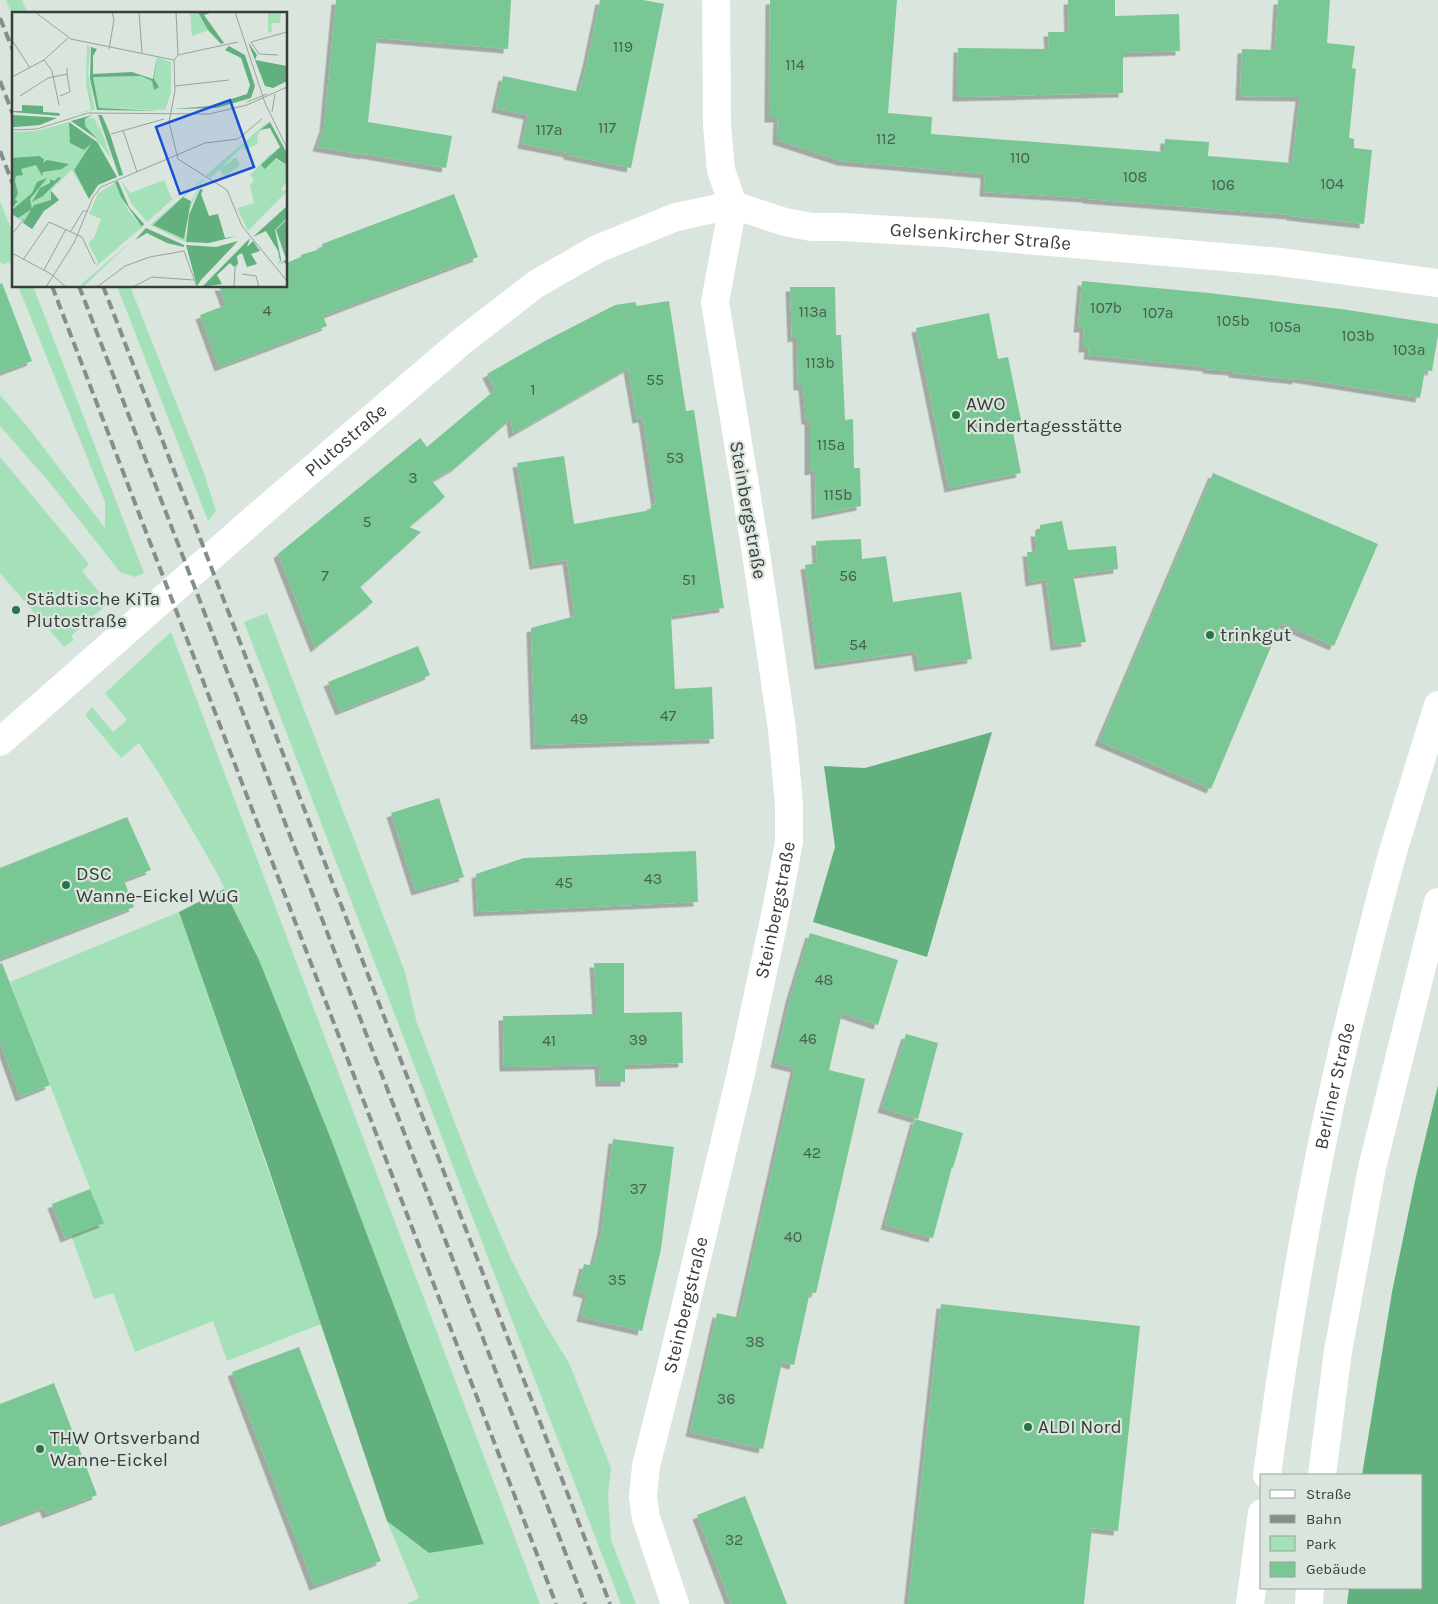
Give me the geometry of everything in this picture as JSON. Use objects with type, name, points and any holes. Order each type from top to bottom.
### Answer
[{"type":"street","points":[[716,0],[717,125],[721,170],[733,206]]},
{"type":"street","name":"Gelsenkircher Straße","points":[[733,206],[785,222],[811,227],[945,233],[1272,261],[1438,283]]},
{"type":"street","name":"Plutostraße","points":[[0,742],[291,487],[461,342],[536,284],[597,249],[658,224],[676,218],[733,206]]},
{"type":"street","name":"Steinbergstraße","points":[[675,1604],[646,1518],[643,1497],[646,1466],[741,1073],[776,912],[789,842],[789,804],[782,729],[756,553],[715,302],[733,206]]},
{"type":"street","name":"Berliner Straße","points":[[1267,1474],[1278,1392],[1302,1251],[1331,1102],[1394,847],[1438,705]]},
{"type":"street","points":[[1322,1474],[1338,1351],[1372,1168],[1438,902]]},
{"type":"street","points":[[1250,1604],[1260,1528]]},
{"type":"street","points":[[1309,1604],[1310,1589]]},
{"type":"green space","points":[[6,0],[22,0],[27,12],[12,12],[12,14]]},
{"type":"green space","points":[[0,201],[12,231],[12,270],[9,262],[2,265],[0,261]]},
{"type":"green space","points":[[19,288],[34,288],[144,573],[135,577],[120,572],[50,483],[0,426],[0,395],[27,426],[105,528],[105,502]]},
{"type":"green space","points":[[118,288],[131,288],[204,473],[216,511],[208,521]]},
{"type":"green space","points":[[0,457],[89,564],[82,571],[108,603],[71,636],[74,640],[64,647],[0,573]]},
{"type":"green space","points":[[267,613],[405,972],[416,1020],[474,1173],[511,1259],[541,1317],[569,1363],[611,1468],[608,1495],[611,1540],[636,1604],[621,1604],[244,622]]},
{"type":"green space","points":[[171,632],[540,1604],[407,1604],[419,1598],[387,1521],[429,1553],[484,1543],[331,1139],[259,960],[217,873],[162,778],[139,743],[121,758],[85,715],[92,707],[113,732],[127,720],[105,693]]},
{"type":"green space","points":[[992,732],[927,957],[813,922],[835,847],[824,766],[865,768]]},
{"type":"green space","points":[[224,889],[259,960],[331,1139],[484,1544],[429,1553],[387,1521],[268,1167],[179,912]]},
{"type":"green space","points":[[179,912],[321,1324],[227,1361],[213,1321],[135,1352],[113,1293],[94,1299],[71,1235],[103,1222],[10,982]]},
{"type":"green space","points":[[1438,1085],[1438,1604],[1347,1604],[1349,1589],[1423,1589],[1423,1474],[1362,1474],[1392,1292],[1415,1181]]},
{"type":"building","points":[[336,0],[511,0],[508,49],[377,38],[368,122],[452,136],[446,168],[317,147],[324,127]]},
{"type":"building","points":[[600,0],[643,0],[664,4],[631,168],[522,144],[528,115],[496,108],[503,76],[579,92]]},
{"type":"building","points":[[770,0],[897,0],[888,113],[932,117],[931,134],[1164,152],[1165,139],[1209,142],[1208,156],[1292,163],[1300,97],[1240,96],[1242,49],[1275,50],[1278,0],[1330,0],[1327,43],[1355,46],[1352,68],[1356,69],[1349,138],[1354,139],[1354,148],[1372,150],[1364,224],[1291,215],[1087,198],[984,192],[985,174],[842,161],[777,140],[778,118],[769,118]]},
{"type":"building","points":[[1068,0],[1115,0],[1115,16],[1179,14],[1180,51],[1123,53],[1123,93],[957,97],[958,48],[1049,49],[1048,32],[1069,32]]},
{"type":"building","points":[[454,194],[478,257],[323,316],[327,326],[219,367],[200,315],[226,305],[220,288],[288,288],[288,262],[301,257],[301,255],[323,248],[322,244]]},
{"type":"building","points":[[1082,281],[1209,293],[1341,309],[1438,324],[1432,371],[1425,370],[1420,398],[1297,378],[1297,380],[1233,373],[1233,371],[1207,369],[1207,367],[1088,355],[1089,348],[1083,348],[1084,328],[1078,328]]},
{"type":"building","points":[[2,283],[32,361],[0,373],[0,284]]},
{"type":"building","points":[[790,287],[835,287],[836,335],[841,335],[845,420],[853,419],[854,468],[860,468],[861,506],[816,515],[815,470],[809,471],[809,420],[806,420],[803,386],[798,386],[797,337],[792,338]]},
{"type":"building","points":[[669,301],[686,411],[694,410],[724,608],[671,616],[675,689],[712,687],[714,739],[535,745],[531,628],[575,616],[567,560],[534,565],[517,463],[564,456],[574,524],[651,510],[651,505],[656,504],[643,418],[637,419],[628,368],[513,434],[511,419],[456,467],[432,481],[445,497],[409,527],[421,532],[360,587],[373,602],[315,648],[278,554],[420,438],[427,447],[495,390],[487,374],[545,341],[615,305],[635,302],[637,306]]},
{"type":"building","points":[[989,313],[998,359],[1008,357],[1022,425],[1012,427],[1021,473],[949,488],[916,328]]},
{"type":"building","name":"trinkgut","points":[[1213,473],[1378,544],[1334,646],[1281,623],[1211,789],[1099,741]]},
{"type":"building","points":[[1062,521],[1068,550],[1116,546],[1118,569],[1073,575],[1086,642],[1055,646],[1046,579],[1030,582],[1027,552],[1037,552],[1035,532],[1040,532],[1040,525]]},
{"type":"building","points":[[861,539],[862,559],[886,556],[893,602],[961,592],[972,659],[919,667],[916,651],[819,665],[805,565],[817,563],[816,541]]},
{"type":"building","points":[[418,646],[430,675],[340,711],[328,682]]},
{"type":"building","points":[[439,798],[464,877],[416,891],[391,813]]},
{"type":"building","points":[[127,817],[151,870],[124,880],[134,907],[0,959],[0,868]]},
{"type":"building","points":[[696,851],[698,902],[478,912],[476,874],[524,858]]},
{"type":"building","points":[[810,933],[898,960],[878,1025],[842,1013],[829,1070],[865,1079],[816,1293],[810,1292],[794,1365],[782,1362],[763,1449],[690,1432],[717,1313],[739,1318],[795,1068],[775,1063],[790,998]]},
{"type":"building","points":[[2,963],[50,1085],[20,1097],[0,1041],[0,964]]},
{"type":"building","points":[[594,963],[624,963],[624,1013],[682,1012],[683,1063],[625,1065],[625,1082],[600,1082],[599,1065],[504,1067],[503,1016],[597,1014]]},
{"type":"building","points":[[906,1034],[938,1043],[918,1119],[882,1108]]},
{"type":"building","points":[[915,1119],[963,1133],[933,1238],[885,1225]]},
{"type":"building","points":[[613,1139],[674,1147],[661,1249],[642,1331],[581,1317],[587,1294],[577,1291],[584,1264],[593,1266],[602,1229]]},
{"type":"building","points":[[90,1189],[104,1223],[65,1238],[52,1204]]},
{"type":"building","name":"ALDI Nord","points":[[941,1304],[1140,1326],[1118,1531],[1092,1528],[1084,1604],[908,1604]]},
{"type":"building","points":[[299,1347],[381,1561],[314,1586],[232,1372]]},
{"type":"building","name":"THW Ortsverband Wanne-Eickel","points":[[54,1383],[97,1495],[47,1514],[44,1507],[0,1524],[0,1404]]},
{"type":"building","points":[[745,1496],[787,1604],[731,1604],[697,1515]]},
{"type":"railway","points":[[0,18],[12,48]]},
{"type":"railway","points":[[0,81],[12,112]]},
{"type":"railway","points":[[0,151],[12,182]]},
{"type":"railway","points":[[53,288],[556,1604]]},
{"type":"railway","points":[[80,288],[585,1604]]},
{"type":"railway","points":[[104,288],[610,1604]]},
{"type":"place","name":"AWO Kindertagesstätte","points":[[956,415]]},
{"type":"place","name":"Städtische KiTa Plutostraße","points":[[16,610]]},
{"type":"place","name":"trinkgut","points":[[1210,635]]},
{"type":"place","name":"DSC Wanne-Eickel WuG","points":[[66,885]]},
{"type":"place","name":"ALDI Nord","points":[[1028,1427]]},
{"type":"place","name":"THW Ortsverband Wanne-Eickel","points":[[40,1449]]}]
